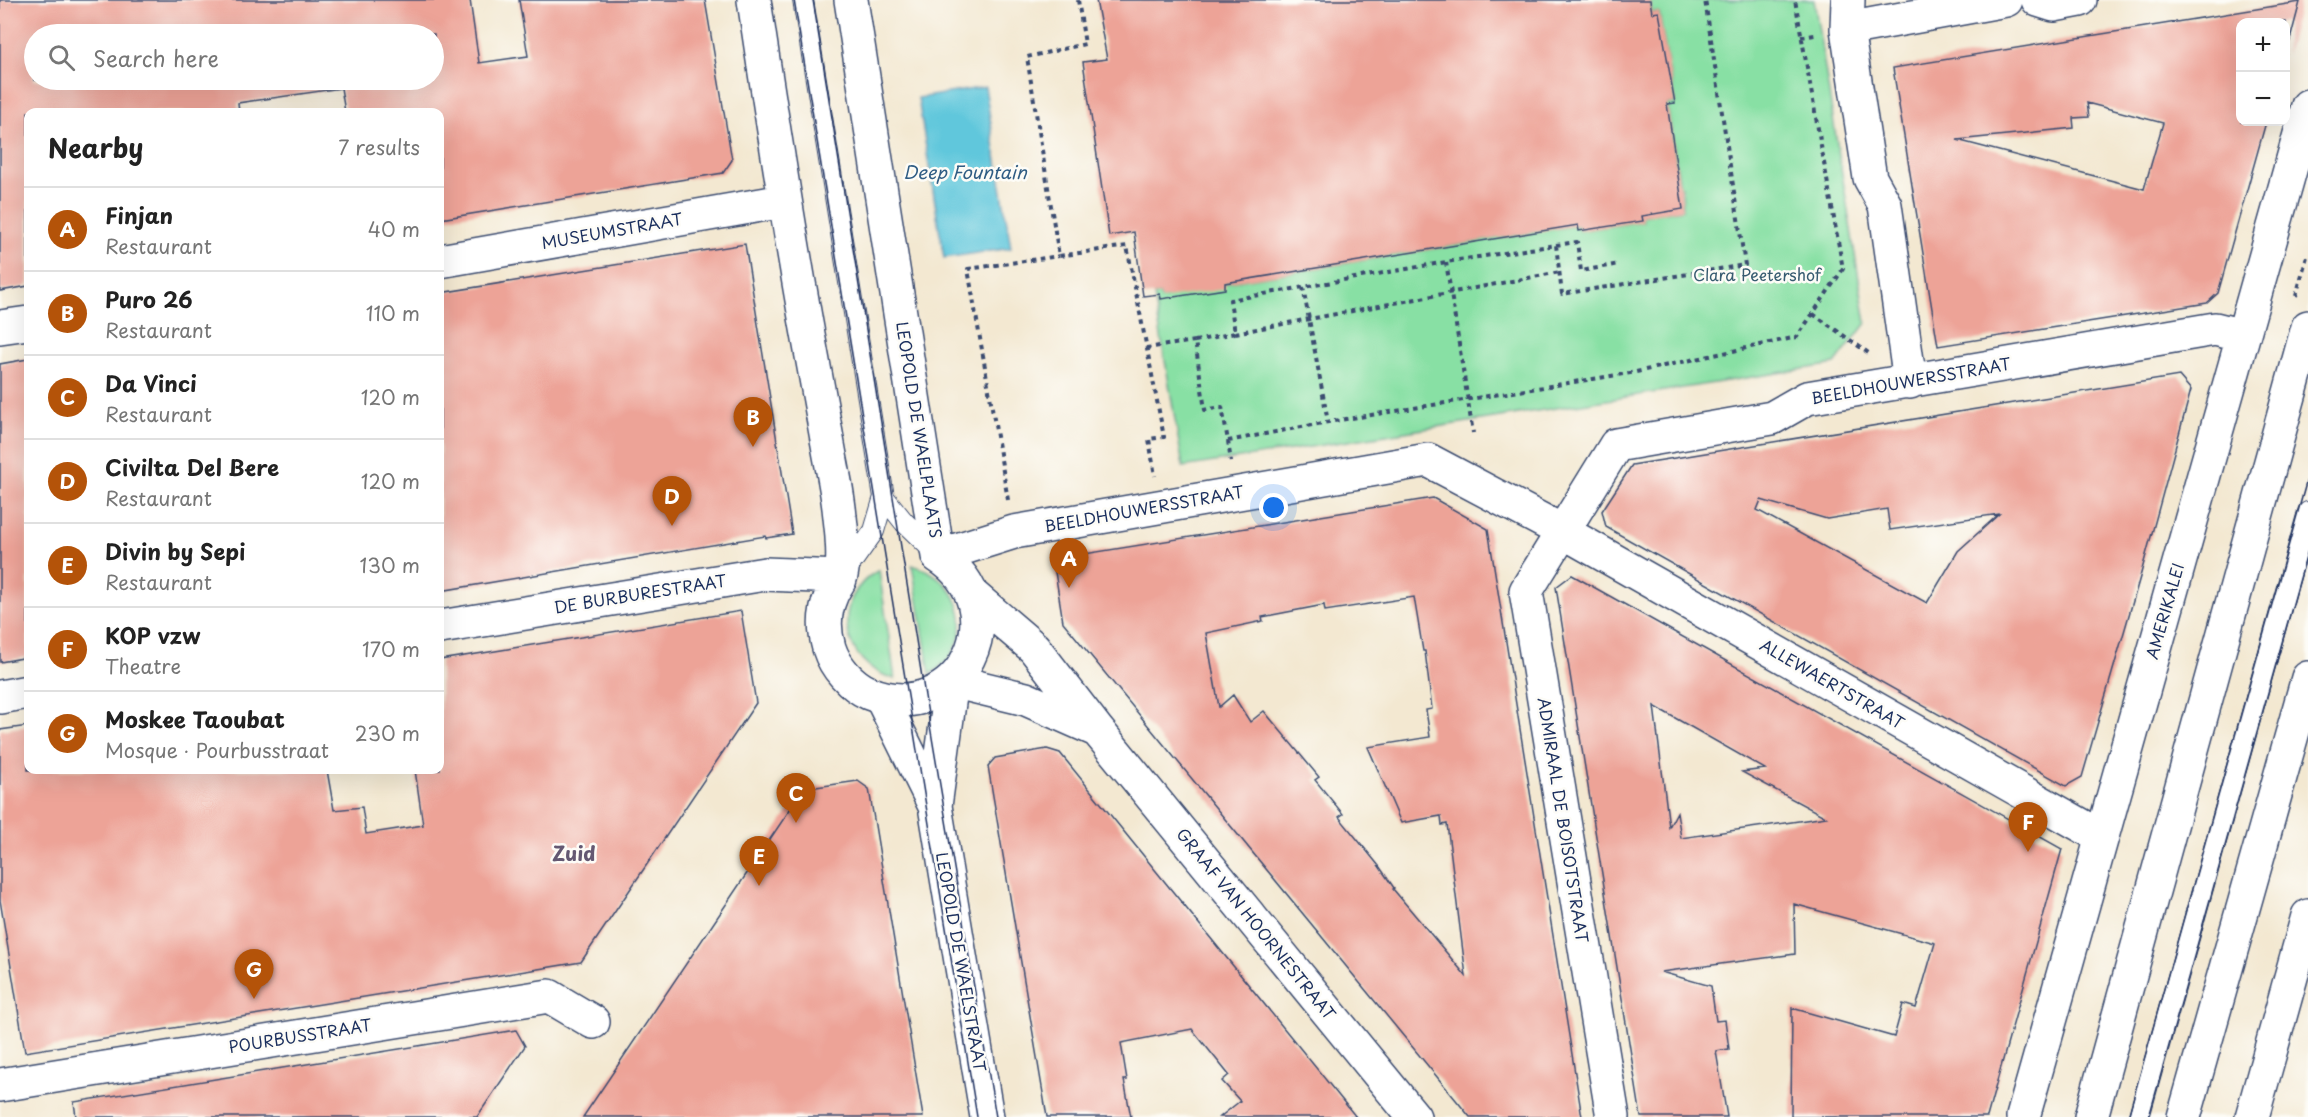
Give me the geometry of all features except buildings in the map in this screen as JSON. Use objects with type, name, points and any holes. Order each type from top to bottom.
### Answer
[{"type":"street","name":"LEOPOLD DE WAELPLAATS","points":[[754,0],[784,201],[841,517],[840,577],[831,596],[825,632],[838,667],[850,680],[865,691],[896,700],[925,696],[938,691],[952,681],[963,669],[972,652],[977,636],[978,618],[972,595],[955,569],[938,555],[851,0]]},
{"type":"street","points":[[1910,382],[1885,205],[1870,178],[1848,14],[2006,0]]},
{"type":"street","points":[[2038,0],[2054,5],[2079,0]]},
{"type":"street","name":"AMERIKALEI","points":[[2023,1117],[2308,106]]},
{"type":"street","name":"MUSEUMSTRAAT","points":[[444,260],[784,201]]},
{"type":"street","points":[[0,327],[24,324]]},
{"type":"street","points":[[2091,1117],[2308,327]]},
{"type":"street","name":"BEELDHOUWERSSTRAAT","points":[[938,555],[1014,532],[1428,460],[1562,531],[1616,445],[1772,418],[1807,398],[2215,329],[2243,336]]},
{"type":"street","name":"ALLEWAERTSTRAAT","points":[[1562,531],[2102,837]]},
{"type":"street","name":"ADMIRAAL DE BOISOTSTRAAT","points":[[1562,531],[1526,591],[1613,1117]]},
{"type":"street","name":"DE BURBURESTRAAT","points":[[444,626],[765,574],[840,577]]},
{"type":"street","name":"GRAAF VAN HOORNESTRAAT","points":[[972,595],[1034,648],[1098,731],[1414,1117]]},
{"type":"street","points":[[2184,1117],[2308,678]]},
{"type":"street","name":"GRAAF VAN HOORNESTRAAT","points":[[952,681],[1026,699],[1098,731]]},
{"type":"street","name":"LEOPOLD DE WAELSTRAAT","points":[[935,806],[952,681]]},
{"type":"street","points":[[0,697],[24,694]]},
{"type":"street","name":"LEOPOLD DE WAELSTRAAT","points":[[881,697],[935,806],[987,1117]]},
{"type":"street","points":[[2252,1117],[2303,954],[2308,915]]},
{"type":"street","name":"POURBUSSTRAAT","points":[[0,1085],[549,996],[593,1022]]},
{"type":"lane","points":[[803,0],[884,497],[874,531],[854,562],[840,577]]},
{"type":"lane","points":[[884,497],[904,522],[938,555]]},
{"type":"lane","points":[[2139,1117],[2308,512]]},
{"type":"path","points":[[1059,255],[1027,57],[1085,44],[1078,0]]},
{"type":"path","points":[[1556,245],[1563,294],[1745,265],[1705,0]]},
{"type":"path","points":[[1228,441],[1328,422],[1636,372],[1797,337],[1843,269],[1795,0]]},
{"type":"path","points":[[1235,333],[1230,300],[1446,262],[1577,242],[1581,271],[1619,264]]},
{"type":"path","points":[[1014,532],[968,269],[1127,246],[1164,437],[1149,439],[1159,506]]},
{"type":"path","points":[[1446,262],[1473,433]]},
{"type":"path","points":[[1146,348],[1195,341],[1560,272]]},
{"type":"path","points":[[1303,287],[1328,422]]},
{"type":"path","points":[[1813,314],[1852,341]]},
{"type":"path","points":[[1195,341],[1205,410],[1222,407],[1231,461]]},
{"type":"green space","name":"Clara Peetershof","points":[[1650,0],[1814,0],[1866,323],[1835,364],[1183,467],[1154,295],[1160,294],[1161,299],[1225,283],[1578,225],[1579,231],[1643,221],[1642,216],[1683,209],[1682,187],[1680,187],[1667,104],[1675,103],[1659,12],[1652,13]]},
{"type":"green space","points":[[912,565],[931,572],[945,584],[955,598],[960,614],[961,630],[956,646],[946,661],[930,674]]},
{"type":"green space","points":[[879,570],[895,679],[877,671],[863,660],[853,646],[848,630],[847,613],[852,597],[863,582]]},
{"type":"water","name":"Deep Fountain","points":[[985,87],[1011,248],[944,258],[918,98]]},
{"type":"tram line","points":[[794,0],[977,1117]]},
{"type":"tram line","points":[[813,0],[925,696],[996,1117]]},
{"type":"tram line","points":[[2128,1117],[2308,476]]},
{"type":"tram line","points":[[2149,1117],[2308,550]]},
{"type":"place","name":"Puro 26","points":[[753,447]]},
{"type":"place","name":"Civilta Del Bere","points":[[672,526]]},
{"type":"place","name":"Finjan","points":[[1069,588]]},
{"type":"place","name":"Da Vinci","points":[[796,823]]},
{"type":"place","name":"KOP vzw","points":[[2028,852]]},
{"type":"place","name":"Divin by Sepi","points":[[759,886]]},
{"type":"place","name":"Moskee Taoubat","points":[[254,999]]},
{"type":"district","name":"Zuid","points":[[574,854]]}]
